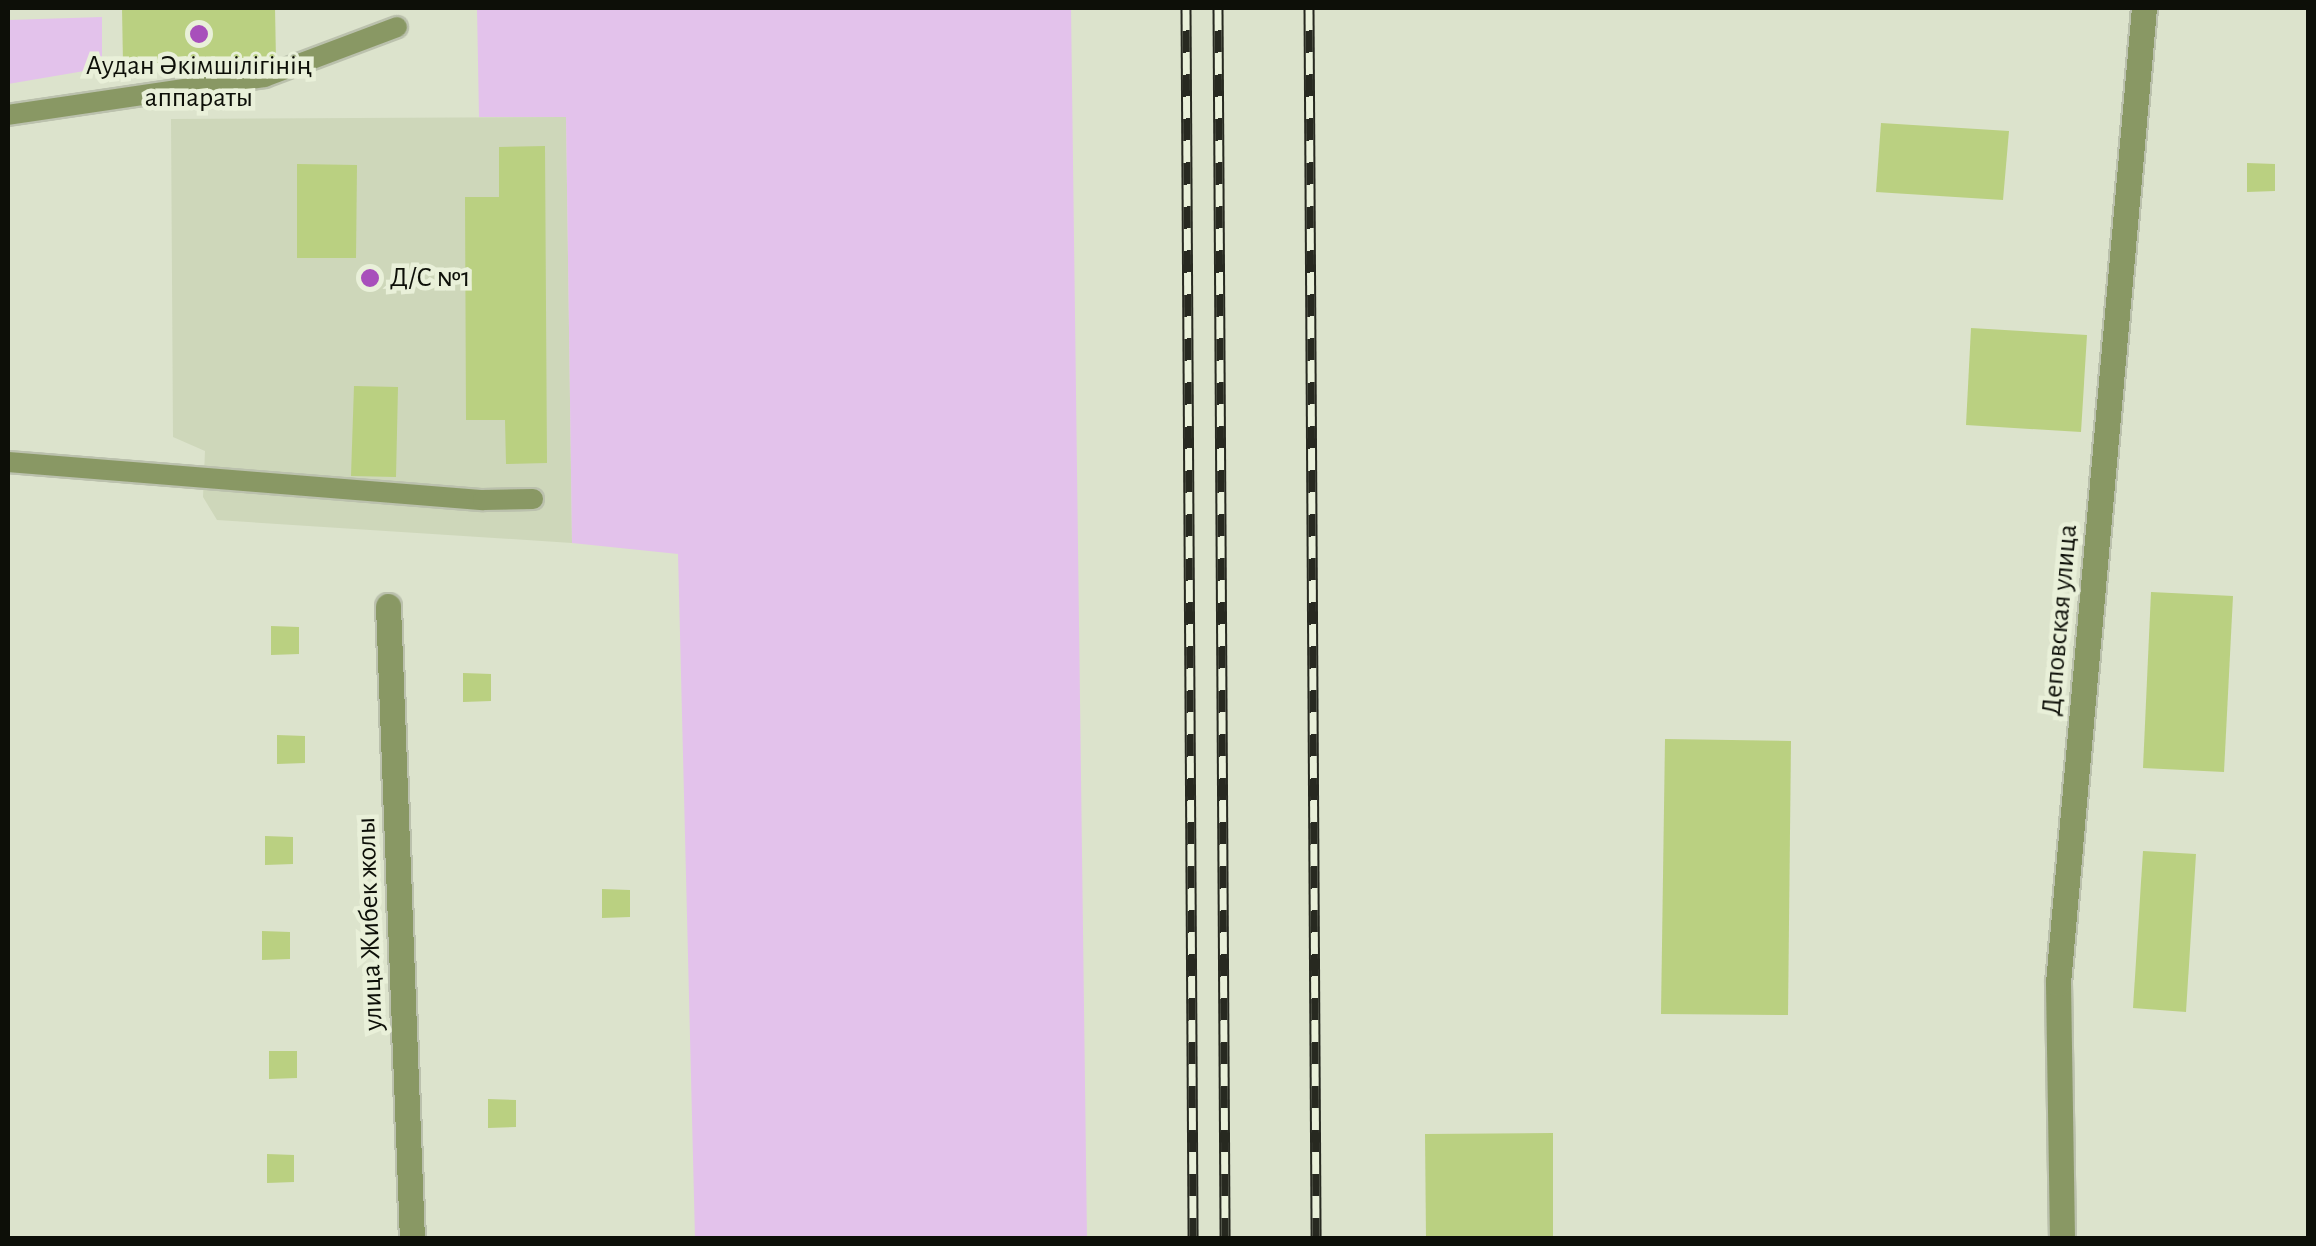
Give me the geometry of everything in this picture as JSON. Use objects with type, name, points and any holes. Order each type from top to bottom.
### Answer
[{"type":"street","name":"Деповская улица","points":[[2062,1238],[2058,982],[2144,8]]},
{"type":"street","name":"улица Жибек жолы","points":[[388,606],[412,1238]]},
{"type":"lane","points":[[8,114],[264,77],[397,27]]},
{"type":"lane","points":[[8,462],[460,498],[533,499]]},
{"type":"shaded area","points":[[477,8],[1071,8],[1087,1238],[695,1238],[678,554],[572,543],[566,117],[479,117]]},
{"type":"shaded area","points":[[102,17],[102,68],[8,84],[8,20]]},
{"type":"shaded area","name":"Д/С №1","points":[[566,117],[572,543],[217,520],[203,497],[205,451],[173,437],[171,119]]},
{"type":"building","name":"Аудан Әкімшілігінің аппараты","points":[[122,8],[275,8],[276,61],[123,63]]},
{"type":"building","points":[[1881,123],[2009,131],[2003,200],[1876,192]]},
{"type":"building","name":"Д/С №1","points":[[545,146],[547,463],[506,464],[505,420],[466,420],[465,197],[499,197],[499,147]]},
{"type":"building","points":[[2247,163],[2275,164],[2275,191],[2247,192]]},
{"type":"building","points":[[297,164],[357,165],[356,258],[297,258]]},
{"type":"building","points":[[1971,328],[2087,335],[2081,432],[1966,425]]},
{"type":"building","points":[[354,386],[398,387],[396,477],[351,476]]},
{"type":"building","points":[[2151,592],[2233,596],[2224,772],[2143,768]]},
{"type":"building","points":[[271,626],[299,627],[299,654],[271,655]]},
{"type":"building","points":[[463,673],[491,674],[491,701],[463,702]]},
{"type":"building","points":[[277,735],[305,736],[305,763],[277,764]]},
{"type":"building","points":[[1665,739],[1791,741],[1788,1015],[1661,1014]]},
{"type":"building","points":[[265,836],[293,837],[293,864],[265,865]]},
{"type":"building","points":[[2143,851],[2196,854],[2186,1012],[2133,1008]]},
{"type":"building","points":[[602,889],[630,890],[630,917],[602,918]]},
{"type":"building","points":[[262,931],[290,932],[290,959],[262,960]]},
{"type":"building","points":[[269,1051],[297,1051],[297,1078],[269,1079]]},
{"type":"building","points":[[488,1099],[516,1100],[516,1127],[488,1128]]},
{"type":"building","points":[[1553,1133],[1553,1238],[1426,1238],[1425,1134]]},
{"type":"building","points":[[267,1154],[294,1155],[294,1182],[267,1183]]},
{"type":"railway","points":[[1186,8],[1193,1238]]},
{"type":"railway","points":[[1218,8],[1225,1238]]},
{"type":"railway","points":[[1309,8],[1316,1238]]},
{"type":"place","name":"Аудан Әкімшілігінің аппараты","points":[[199,34]]},
{"type":"place","name":"Д/С №1","points":[[370,278]]}]
